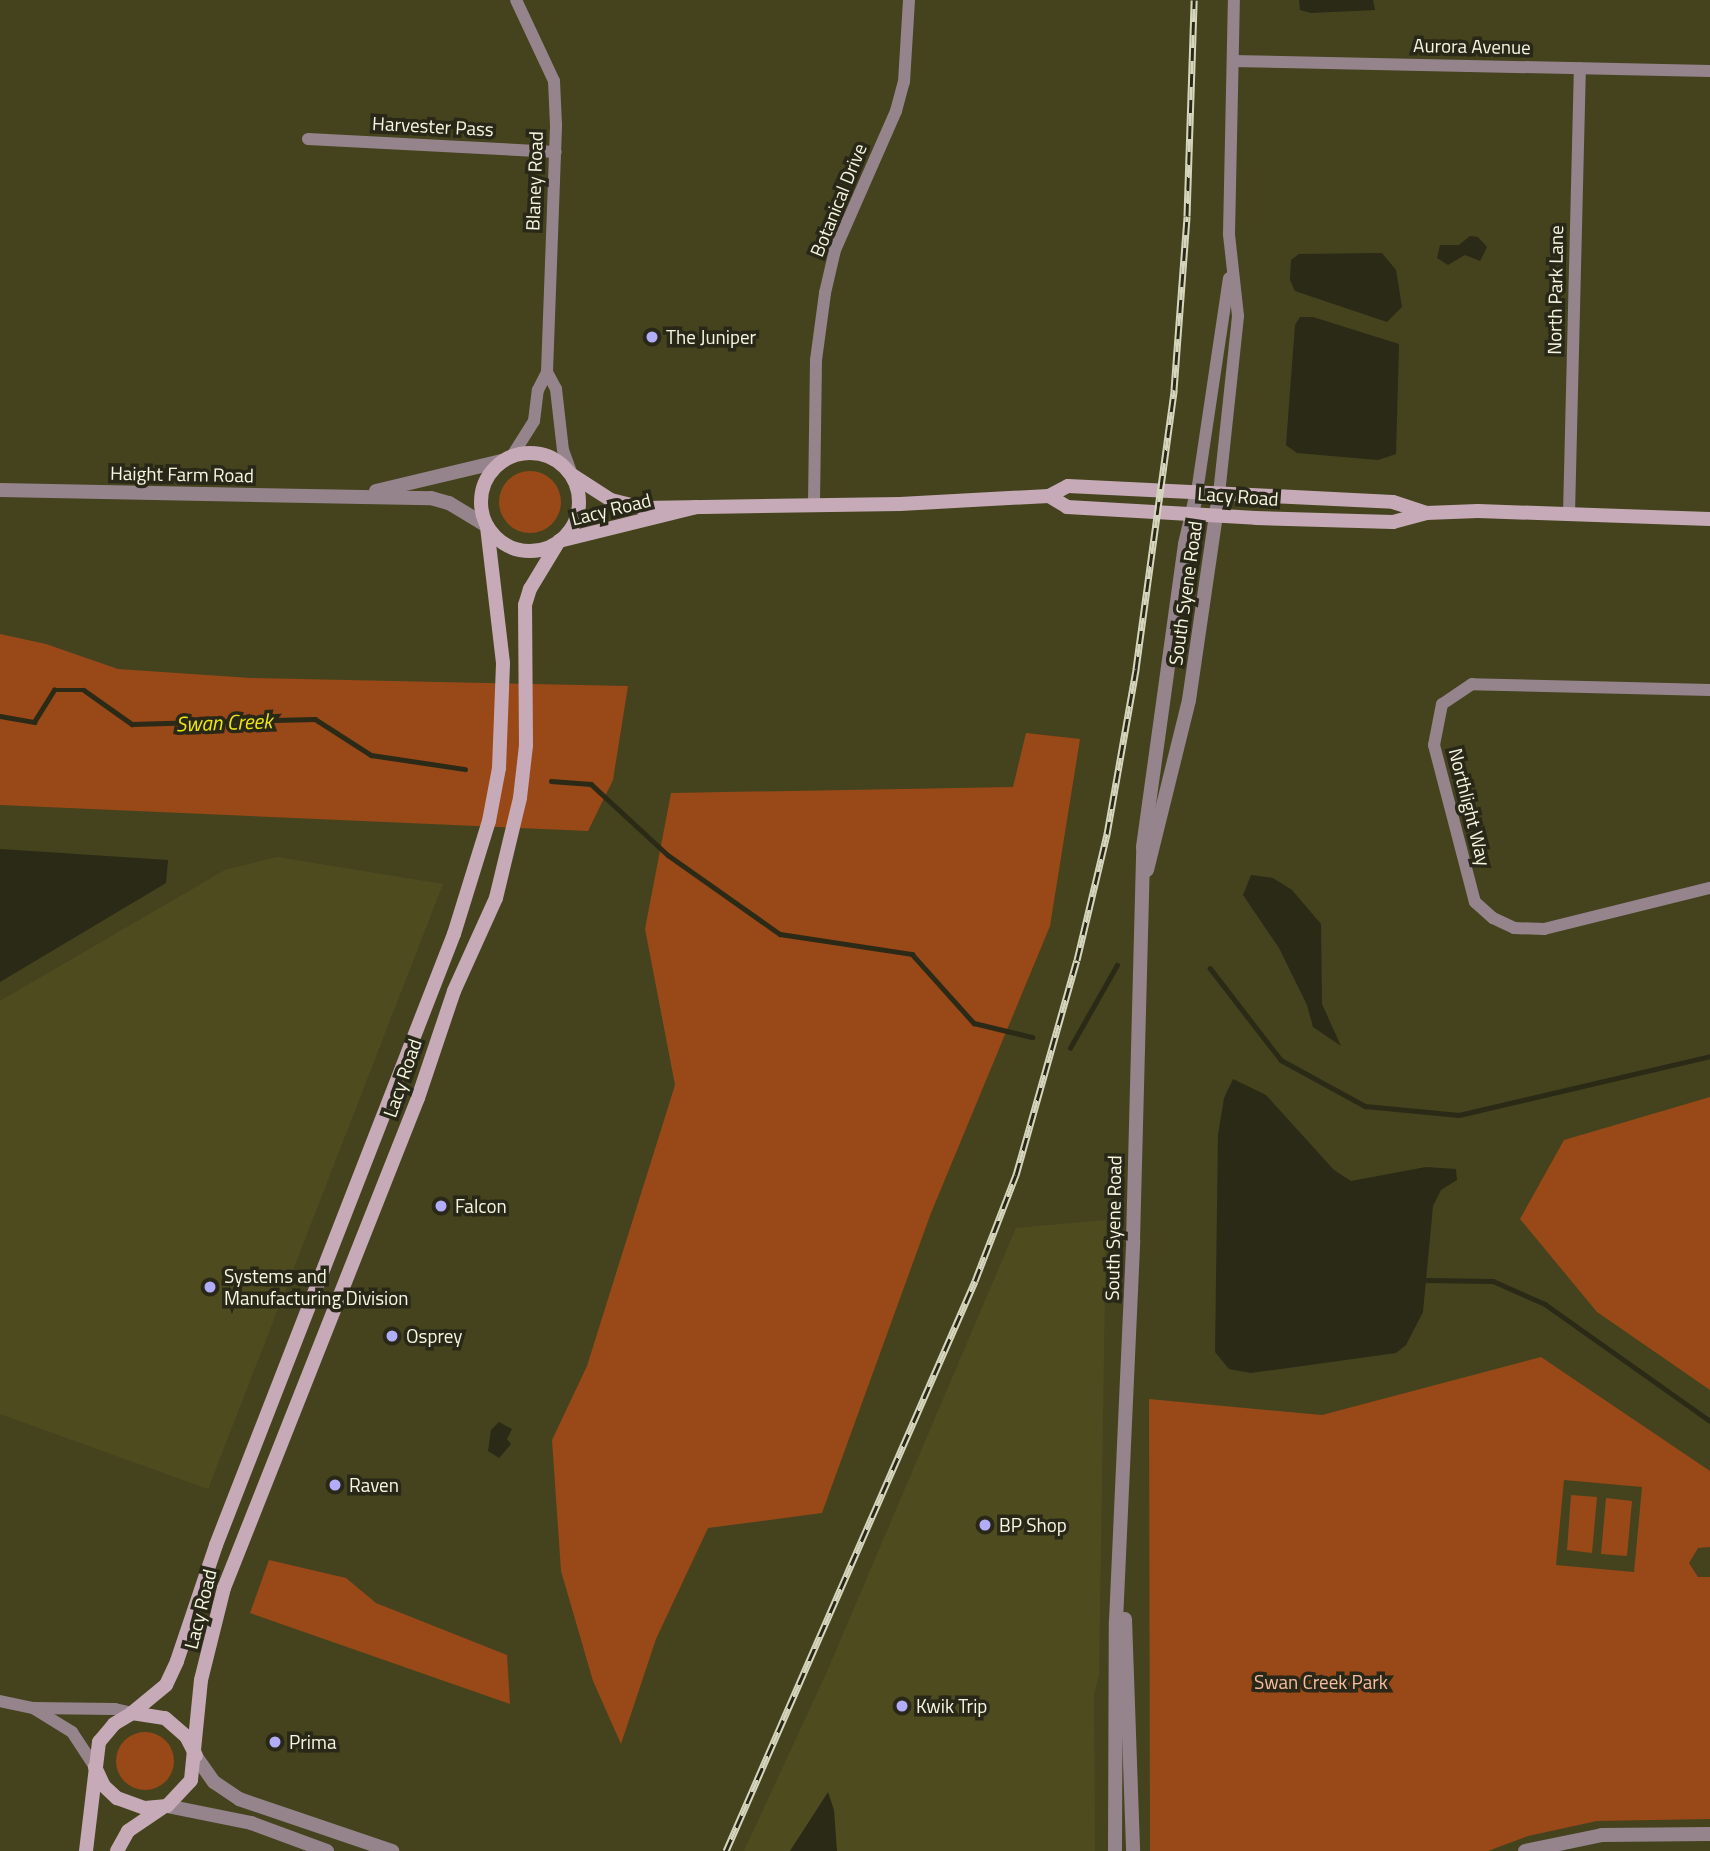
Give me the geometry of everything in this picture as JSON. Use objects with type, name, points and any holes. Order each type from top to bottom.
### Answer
[{"type":"main road","points":[[542,454],[572,475],[578,509],[574,524],[559,541],[525,550],[499,539],[487,526],[481,500],[483,485],[507,458],[542,454]]},
{"type":"main road","name":"Lacy Road","points":[[572,475],[611,500],[642,508],[1049,496],[1068,486],[1393,502],[1426,513]]},
{"type":"main road","name":"Lacy Road","points":[[1049,496],[1067,507],[1393,522],[1426,513],[1710,519]]},
{"type":"main road","name":"Lacy Road","points":[[197,1758],[201,1680],[223,1588],[418,1098],[454,991],[496,898],[520,798],[526,745],[525,606],[537,574],[559,541],[696,508]]},
{"type":"main road","name":"Lacy Road","points":[[132,1713],[166,1685],[172,1674],[216,1545],[454,934],[489,821],[499,768],[503,663],[487,526]]},
{"type":"main road","points":[[86,1851],[99,1742],[105,1732],[132,1713],[156,1715],[178,1726],[197,1758],[187,1789],[167,1806],[128,1831],[117,1851]]},
{"type":"main road","points":[[95,1767],[104,1786],[117,1798],[145,1808],[167,1806]]},
{"type":"street","name":"Blaney Road","points":[[507,458],[534,421],[538,390],[547,372],[556,152],[554,81],[516,0]]},
{"type":"street","name":"Botanical Drive","points":[[814,503],[816,360],[825,293],[835,250],[896,111],[904,82],[909,0]]},
{"type":"street","name":"South Syene Road","points":[[1115,1851],[1113,1758],[1145,875],[1143,847],[1149,786],[1231,270],[1234,0]]},
{"type":"street","name":"Aurora Avenue","points":[[1233,61],[1710,71]]},
{"type":"street","name":"North Park Lane","points":[[1569,514],[1580,68]]},
{"type":"street","name":"Harvester Pass","points":[[308,139],[556,152]]},
{"type":"street","name":"South Syene Road","points":[[1145,875],[1189,700],[1219,494],[1238,316],[1231,270]]},
{"type":"street","name":"Blaney Road","points":[[547,372],[556,389],[563,450],[572,475]]},
{"type":"street","name":"Haight Farm Road","points":[[364,494],[507,458]]},
{"type":"street","name":"Haight Farm Road","points":[[0,490],[364,494],[449,503],[487,526]]},
{"type":"street","name":"Northlight Way","points":[[1710,690],[1472,684],[1443,704],[1434,745],[1475,902],[1493,918],[1514,928],[1544,929],[1710,888]]},
{"type":"street","name":"South Syene Road","points":[[1121,1583],[1133,1851]]},
{"type":"street","points":[[0,1701],[33,1708],[115,1709],[132,1713]]},
{"type":"street","points":[[33,1708],[72,1732],[95,1767]]},
{"type":"street","points":[[197,1758],[214,1782],[239,1799],[392,1851]]},
{"type":"street","points":[[167,1806],[251,1824],[327,1851]]},
{"type":"street","points":[[1525,1851],[1602,1835],[1710,1834]]},
{"type":"shaded area","points":[[1299,0],[1373,0],[1375,10],[1311,13],[1300,10]]},
{"type":"shaded area","points":[[1470,236],[1478,237],[1487,247],[1480,261],[1465,255],[1448,265],[1437,258],[1440,245],[1459,245]]},
{"type":"shaded area","points":[[1382,253],[1396,270],[1402,307],[1387,322],[1295,291],[1290,280],[1291,260],[1299,254]]},
{"type":"shaded area","points":[[1300,317],[1313,317],[1399,344],[1396,454],[1378,460],[1297,453],[1286,445],[1295,325]]},
{"type":"shaded area","points":[[0,849],[168,860],[166,883],[0,982]]},
{"type":"shaded area","points":[[277,857],[443,884],[208,1489],[0,1414],[0,1001],[225,870]]},
{"type":"shaded area","points":[[1251,875],[1273,878],[1292,890],[1321,924],[1322,1004],[1341,1046],[1313,1027],[1307,1005],[1279,948],[1243,895]]},
{"type":"shaded area","points":[[1233,1079],[1266,1095],[1334,1170],[1351,1181],[1426,1167],[1456,1169],[1457,1180],[1441,1190],[1433,1206],[1423,1312],[1406,1345],[1396,1353],[1251,1373],[1229,1369],[1215,1352],[1218,1135],[1224,1098]]},
{"type":"shaded area","points":[[1106,1220],[1099,1675],[1094,1694],[1095,1851],[744,1851],[826,1674],[1016,1228]]},
{"type":"shaded area","points":[[499,1422],[512,1429],[507,1439],[511,1444],[499,1458],[488,1451],[491,1430]]},
{"type":"shaded area","points":[[828,1792],[834,1810],[837,1851],[790,1851]]},
{"type":"green space","points":[[524,471],[536,471],[552,480],[559,490],[559,514],[552,524],[536,533],[524,533],[513,528],[504,519],[499,508],[499,496],[504,485],[513,476]]},
{"type":"green space","points":[[0,634],[46,644],[118,669],[251,678],[628,686],[613,780],[588,831],[0,805]]},
{"type":"green space","points":[[1026,733],[1080,739],[1050,926],[931,1213],[822,1513],[708,1528],[656,1639],[621,1744],[593,1681],[561,1571],[552,1440],[587,1366],[675,1085],[645,929],[671,793],[1013,787]]},
{"type":"green space","points":[[1710,1097],[1710,1390],[1597,1312],[1520,1219],[1564,1140]]},
{"type":"green space","name":"Swan Creek Park","points":[[1541,1357],[1710,1471],[1710,1547],[1698,1548],[1689,1563],[1698,1577],[1710,1577],[1710,1819],[1597,1821],[1528,1836],[1488,1851],[1150,1851],[1149,1399],[1322,1415]],"holes":[[[1564,1480],[1642,1487],[1634,1572],[1556,1565]]]},
{"type":"green space","points":[[1571,1495],[1597,1497],[1592,1553],[1567,1550]]},
{"type":"green space","points":[[1606,1498],[1632,1501],[1627,1556],[1601,1554]]},
{"type":"green space","points":[[269,1560],[346,1578],[376,1603],[507,1655],[510,1704],[250,1613]]},
{"type":"green space","points":[[145,1732],[161,1737],[169,1745],[174,1761],[169,1777],[161,1785],[145,1790],[129,1785],[121,1777],[116,1761],[121,1745],[129,1737]]},
{"type":"waterway","name":"Swan Creek","points":[[0,716],[34,722],[54,690],[84,690],[132,724],[315,719],[371,755],[465,769]]},
{"type":"waterway","points":[[551,781],[591,784],[668,855],[780,934],[912,954],[974,1023],[1032,1037]]},
{"type":"waterway","points":[[1070,1048],[1117,965]]},
{"type":"waterway","points":[[1210,968],[1281,1060],[1365,1106],[1459,1115],[1710,1056]]},
{"type":"waterway","points":[[1426,1280],[1493,1281],[1545,1304],[1710,1421]]},
{"type":"railway","points":[[726,1851],[975,1281],[1016,1175],[1077,960],[1107,834],[1136,669],[1174,390],[1187,216],[1194,0]]},
{"type":"place","name":"The Juniper","points":[[652,337]]},
{"type":"place","name":"Falcon","points":[[441,1206]]},
{"type":"place","name":"Systems and Manufacturing Division","points":[[210,1287]]},
{"type":"place","name":"Osprey","points":[[392,1336]]},
{"type":"place","name":"Raven","points":[[335,1485]]},
{"type":"place","name":"BP Shop","points":[[985,1525]]},
{"type":"place","name":"Kwik Trip","points":[[902,1706]]},
{"type":"place","name":"Prima","points":[[275,1742]]}]
